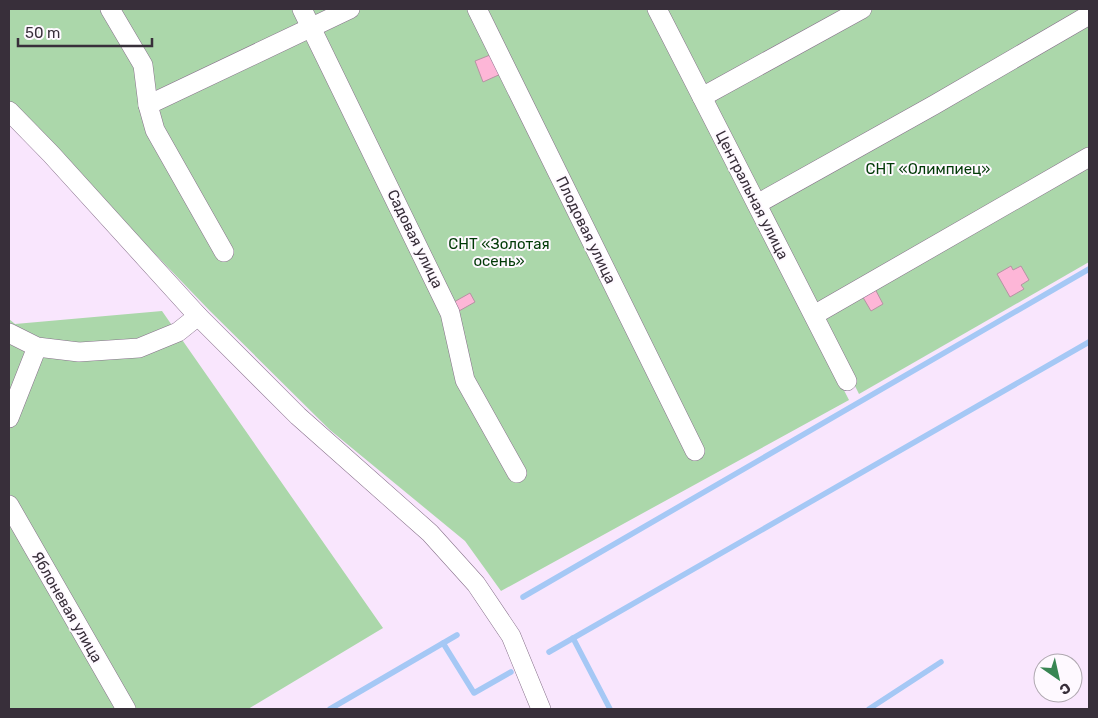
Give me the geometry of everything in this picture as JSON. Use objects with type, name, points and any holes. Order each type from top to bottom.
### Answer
[{"type":"street","points":[[110,9],[143,66],[148,105],[154,130],[224,252]]},
{"type":"street","name":"Садовая улица","points":[[302,9],[450,314],[465,380],[517,473]]},
{"type":"street","points":[[148,105],[350,9]]},
{"type":"street","name":"Плодовая улица","points":[[477,9],[695,451]]},
{"type":"street","name":"Центральная улица","points":[[657,9],[847,381]]},
{"type":"street","points":[[702,98],[862,9]]},
{"type":"street","points":[[757,204],[934,105],[1089,15]]},
{"type":"street","points":[[9,111],[51,154],[198,316],[298,416],[430,534],[476,584],[511,636],[541,709]]},
{"type":"street","points":[[814,315],[1089,157]]},
{"type":"street","points":[[9,333],[36,347],[79,352],[139,348],[178,332],[198,316]]},
{"type":"street","points":[[9,418],[36,347]]},
{"type":"street","name":"Яблоневая улица","points":[[9,505],[126,709]]},
{"type":"green space","name":"СНТ «Золотая осень»","points":[[9,9],[649,9],[849,400],[501,591],[465,541],[330,430],[210,311],[9,102]]},
{"type":"green space","name":"СНТ «Олимпиец»","points":[[666,9],[1089,9],[1089,262],[859,394]]},
{"type":"green space","points":[[162,311],[383,628],[248,709],[9,709],[9,319],[15,324]]},
{"type":"building","points":[[495,53],[503,73],[483,82],[475,61]]},
{"type":"building","points":[[1011,266],[1013,270],[1021,266],[1029,280],[1021,285],[1024,289],[1010,297],[997,274]]},
{"type":"building","points":[[874,287],[883,304],[871,311],[861,294]]},
{"type":"building","points":[[470,293],[475,302],[459,311],[454,302]]},
{"type":"waterway","points":[[523,597],[1089,269]]},
{"type":"waterway","points":[[549,652],[1089,342]]},
{"type":"waterway","points":[[330,709],[457,635]]},
{"type":"waterway","points":[[573,638],[610,709]]},
{"type":"waterway","points":[[443,643],[474,693],[511,672]]},
{"type":"waterway","points":[[869,709],[941,662]]}]
